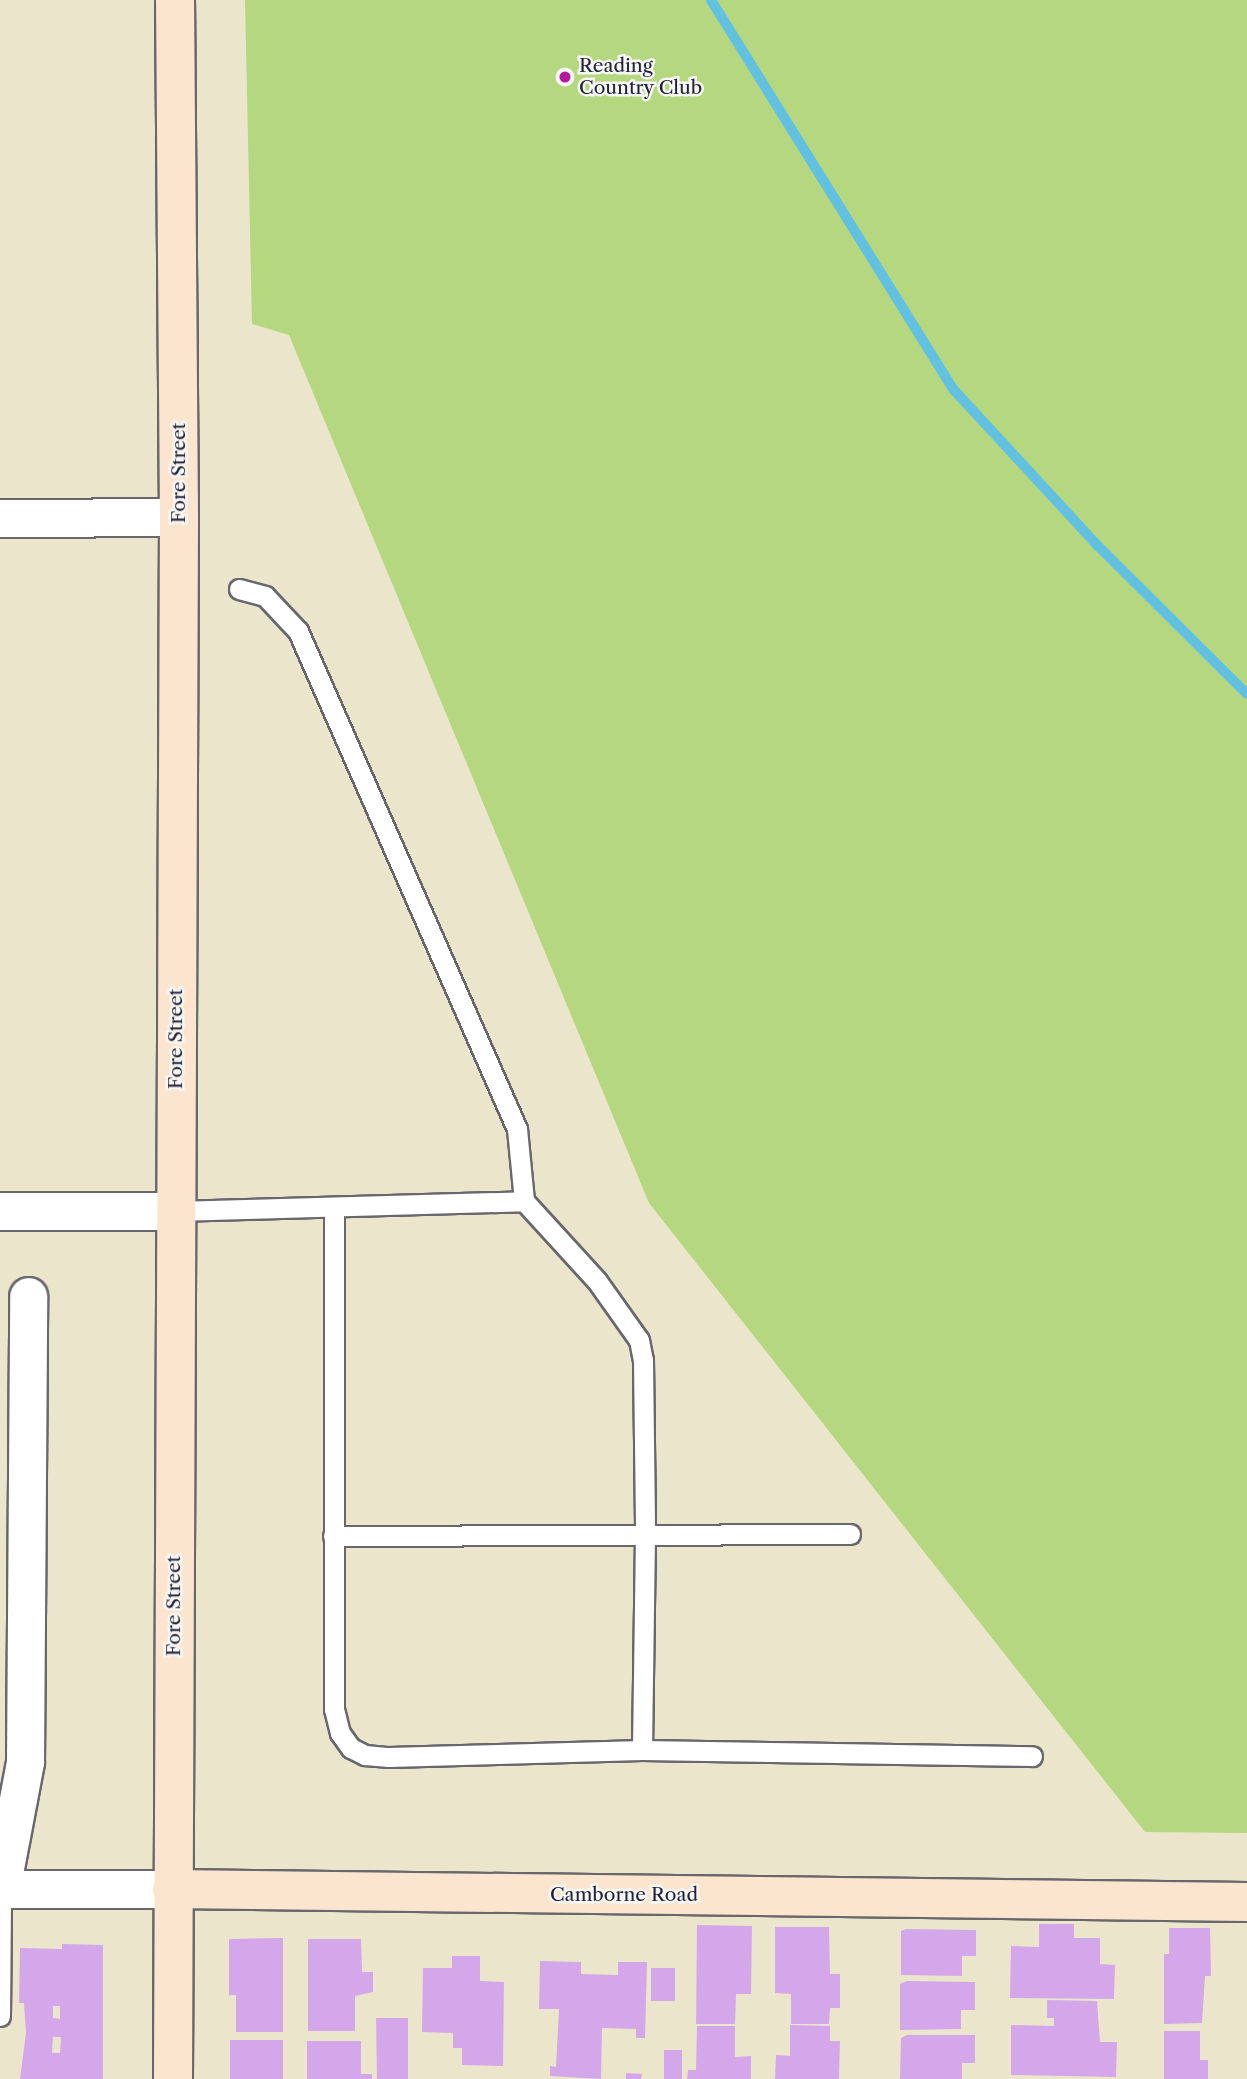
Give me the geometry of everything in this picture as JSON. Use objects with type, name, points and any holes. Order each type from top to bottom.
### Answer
[{"type":"street","name":"Fore Street","points":[[173,2079],[179,517],[175,0]]},
{"type":"street","points":[[0,519],[179,517]]},
{"type":"street","points":[[0,1211],[175,1211]]},
{"type":"street","points":[[1,1889],[25,1762],[28,1296]]},
{"type":"street","name":"Camborne Road","points":[[1,1889],[1247,1902]]},
{"type":"lane","points":[[239,589],[265,596],[298,631],[517,1129],[524,1201],[597,1281],[639,1340],[643,1360],[645,1535],[642,1750]]},
{"type":"lane","points":[[175,1211],[334,1209],[524,1201]]},
{"type":"lane","points":[[334,1209],[334,1709],[340,1734],[351,1748],[365,1755],[389,1757],[642,1750],[1032,1756]]},
{"type":"lane","points":[[334,1536],[850,1534]]},
{"type":"lane","points":[[0,2016],[1,1889]]},
{"type":"green space","name":"Reading Country Club","points":[[245,0],[1247,0],[1247,1833],[1145,1832],[649,1203],[289,335],[252,324]]},
{"type":"building","points":[[1039,1924],[1074,1924],[1074,1938],[1100,1938],[1100,1964],[1115,1965],[1114,1999],[1010,1998],[1011,1946],[1039,1947]]},
{"type":"building","points":[[697,1925],[752,1926],[751,1994],[736,1994],[735,2024],[696,2024]]},
{"type":"building","points":[[775,1927],[829,1927],[830,1974],[840,1974],[840,2008],[830,2008],[829,2024],[791,2024],[791,1994],[775,1993]]},
{"type":"building","points":[[1169,1928],[1210,1928],[1211,1976],[1205,1976],[1202,2023],[1164,2024],[1164,1954],[1169,1954]]},
{"type":"building","points":[[976,1930],[976,1956],[962,1956],[962,1976],[901,1975],[901,1931]]},
{"type":"building","points":[[283,1938],[283,2032],[236,2032],[236,1995],[229,1995],[229,1939]]},
{"type":"building","points":[[308,1939],[361,1939],[362,1972],[373,1972],[373,1992],[355,1996],[355,2031],[308,2031]]},
{"type":"building","points":[[62,1944],[103,1945],[103,2079],[20,2079],[26,2033],[24,2003],[19,2003],[20,1948],[62,1949]],"holes":[[[53,2006],[60,2006],[60,2019],[53,2018]],[[53,2037],[61,2037],[60,2053],[52,2053]]]},
{"type":"building","points":[[452,1956],[480,1956],[480,1981],[504,1982],[503,2066],[462,2065],[462,2048],[453,2048],[453,2033],[422,2032],[423,1968],[452,1968]]},
{"type":"building","points":[[540,1961],[581,1962],[581,1974],[618,1975],[618,1962],[647,1962],[645,2038],[636,2038],[636,2029],[602,2028],[601,2079],[550,2076],[550,2066],[556,2067],[559,2009],[539,2009]]},
{"type":"building","points":[[651,1968],[675,1968],[675,2001],[651,2001]]},
{"type":"building","points":[[907,1981],[975,1982],[975,2010],[961,2010],[961,2029],[900,2030],[900,1984]]},
{"type":"building","points":[[1047,2000],[1097,2001],[1100,2042],[1117,2042],[1116,2077],[1011,2075],[1011,2025],[1054,2026],[1054,2018],[1047,2018]]},
{"type":"building","points":[[376,2018],[408,2018],[408,2079],[377,2079]]},
{"type":"building","points":[[790,2025],[830,2026],[830,2041],[840,2041],[839,2079],[775,2079],[776,2055],[790,2056]]},
{"type":"building","points":[[697,2026],[735,2026],[735,2057],[751,2056],[751,2079],[687,2079],[688,2070],[696,2070]]},
{"type":"building","points":[[1164,2031],[1200,2031],[1200,2060],[1208,2060],[1208,2079],[1164,2079]]},
{"type":"building","points":[[907,2035],[975,2035],[975,2063],[962,2063],[962,2079],[900,2079],[901,2038]]},
{"type":"building","points":[[230,2040],[283,2040],[283,2079],[230,2079]]},
{"type":"building","points":[[307,2041],[361,2041],[361,2074],[372,2074],[372,2079],[307,2079]]},
{"type":"building","points":[[664,2050],[682,2050],[682,2079],[664,2079]]},
{"type":"building","points":[[626,2073],[642,2074],[641,2079],[626,2079]]},
{"type":"waterway","points":[[711,0],[954,390],[1097,545],[1247,694]]},
{"type":"place","name":"Reading Country Club","points":[[565,77]]}]
